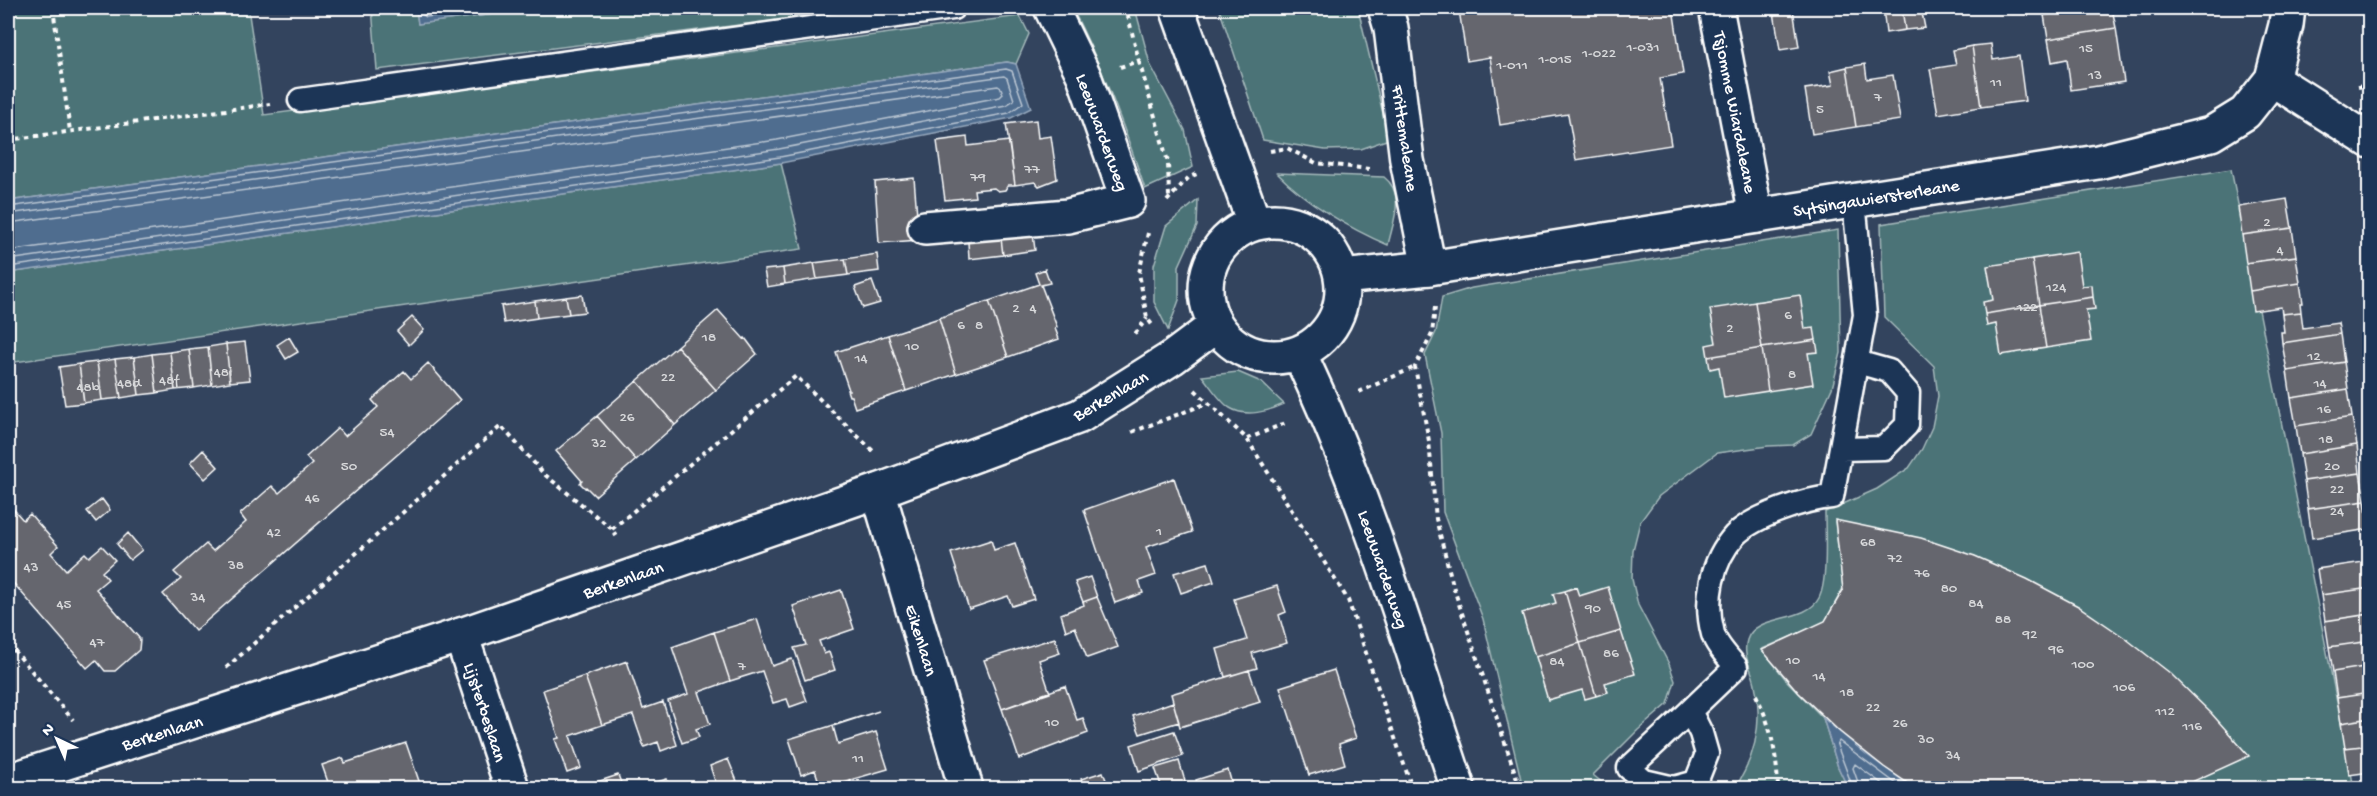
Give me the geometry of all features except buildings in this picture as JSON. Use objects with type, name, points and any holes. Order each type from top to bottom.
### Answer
[{"type":"main road","name":"Leeuwarderweg","points":[[925,228],[1068,216],[1128,201],[1084,76],[1051,8]]},
{"type":"main road","points":[[1177,8],[1254,223]]},
{"type":"main road","name":"Frittemaleane","points":[[1385,8],[1391,28],[1407,160],[1429,268]]},
{"type":"main road","name":"Tsjomme Wiardaleane","points":[[1716,8],[1756,216]]},
{"type":"main road","points":[[2288,8],[2286,26],[2272,80],[2370,141]]},
{"type":"main road","name":"Sytsingawiersterleane","points":[[1342,277],[1429,268],[2098,162],[2211,134],[2246,113],[2272,80]]},
{"type":"main road","points":[[1283,221],[1310,230],[1331,250],[1342,277],[1341,302],[1333,325],[1316,344],[1299,353],[1264,358],[1236,348],[1215,326],[1205,296],[1209,265],[1227,239],[1254,223],[1283,221]]},
{"type":"main road","name":"Berkenlaan","points":[[8,781],[461,635],[878,491],[1080,416],[1172,358],[1215,326]]},
{"type":"main road","name":"Leeuwarderweg","points":[[1299,353],[1325,406],[1355,481],[1458,789]]},
{"type":"main road","name":"Eikenlaan","points":[[878,491],[966,789]]},
{"type":"main road","name":"Lijsterbeslaan","points":[[461,635],[512,789]]},
{"type":"lane","points":[[300,100],[953,8]]},
{"type":"lane","points":[[1690,711],[1701,733],[1707,754],[1696,782],[1674,789],[1644,781],[1629,768],[1736,667],[1713,636],[1708,596],[1718,559],[1736,534],[1773,512],[1815,499],[1832,497],[1865,315],[1854,201]]},
{"type":"lane","points":[[1841,449],[1884,448],[1907,425],[1908,393],[1889,371],[1857,362]]},
{"type":"path","points":[[53,8],[70,131]]},
{"type":"path","points":[[1126,8],[1168,162],[1169,198]]},
{"type":"path","points":[[1084,76],[1140,61]]},
{"type":"path","points":[[8,140],[300,100]]},
{"type":"path","points":[[1150,226],[1139,273],[1147,318],[1188,383],[1247,439],[1348,600],[1412,789]]},
{"type":"path","points":[[1429,268],[1435,306],[1432,334],[1415,367],[1429,441],[1436,519],[1454,589],[1520,789]]},
{"type":"path","points":[[612,529],[796,376],[877,454],[878,491]]},
{"type":"path","points":[[213,716],[207,684],[501,426],[544,474],[612,529],[639,574]]},
{"type":"path","points":[[8,643],[99,751]]},
{"type":"path","points":[[1736,667],[1751,686],[1768,720],[1777,764],[1778,789]]},
{"type":"green space","points":[[8,8],[248,8],[264,115],[1020,16],[1029,34],[1016,64],[1007,62],[8,201]]},
{"type":"green space","points":[[372,8],[416,8],[418,24],[539,8],[876,8],[377,70]]},
{"type":"green space","points":[[1072,8],[1135,8],[1150,64],[1185,130],[1193,167],[1145,189],[1112,97]]},
{"type":"green space","points":[[1219,8],[1358,8],[1389,139],[1361,149],[1325,150],[1263,140]]},
{"type":"green space","points":[[781,163],[802,249],[8,363],[8,273]]},
{"type":"green space","points":[[2231,169],[2354,788],[2182,788],[2185,783],[1915,537],[1835,522],[1843,588],[1825,622],[1762,649],[1787,681],[1823,718],[1838,767],[1848,788],[1735,788],[1753,751],[1758,725],[1757,698],[1754,678],[1747,657],[1747,640],[1760,626],[1793,616],[1813,606],[1819,598],[1824,580],[1825,512],[1877,489],[1909,468],[1922,449],[1932,427],[1938,396],[1934,366],[1884,317],[1881,224]]},
{"type":"green space","points":[[1277,173],[1384,177],[1391,184],[1396,200],[1395,218],[1388,245],[1329,214],[1288,184]]},
{"type":"green space","points":[[1198,200],[1197,226],[1179,266],[1179,300],[1168,330],[1154,302],[1154,265],[1166,226]]},
{"type":"green space","points":[[1838,230],[1841,353],[1832,388],[1811,434],[1793,445],[1717,453],[1659,496],[1640,522],[1633,550],[1632,579],[1638,605],[1669,664],[1675,681],[1668,704],[1593,775],[1609,788],[1523,788],[1483,619],[1443,512],[1441,433],[1425,355],[1436,332],[1442,297],[1472,288]]},
{"type":"green space","points":[[1238,372],[1261,382],[1284,404],[1257,412],[1236,411],[1223,402],[1202,376]]},
{"type":"water","points":[[416,8],[539,8],[418,24]]},
{"type":"water","points":[[1007,62],[1016,64],[1031,108],[1011,118],[781,163],[8,273],[8,201]]},
{"type":"water","points":[[1823,718],[1866,754],[1913,788],[1848,788],[1838,767]]}]
